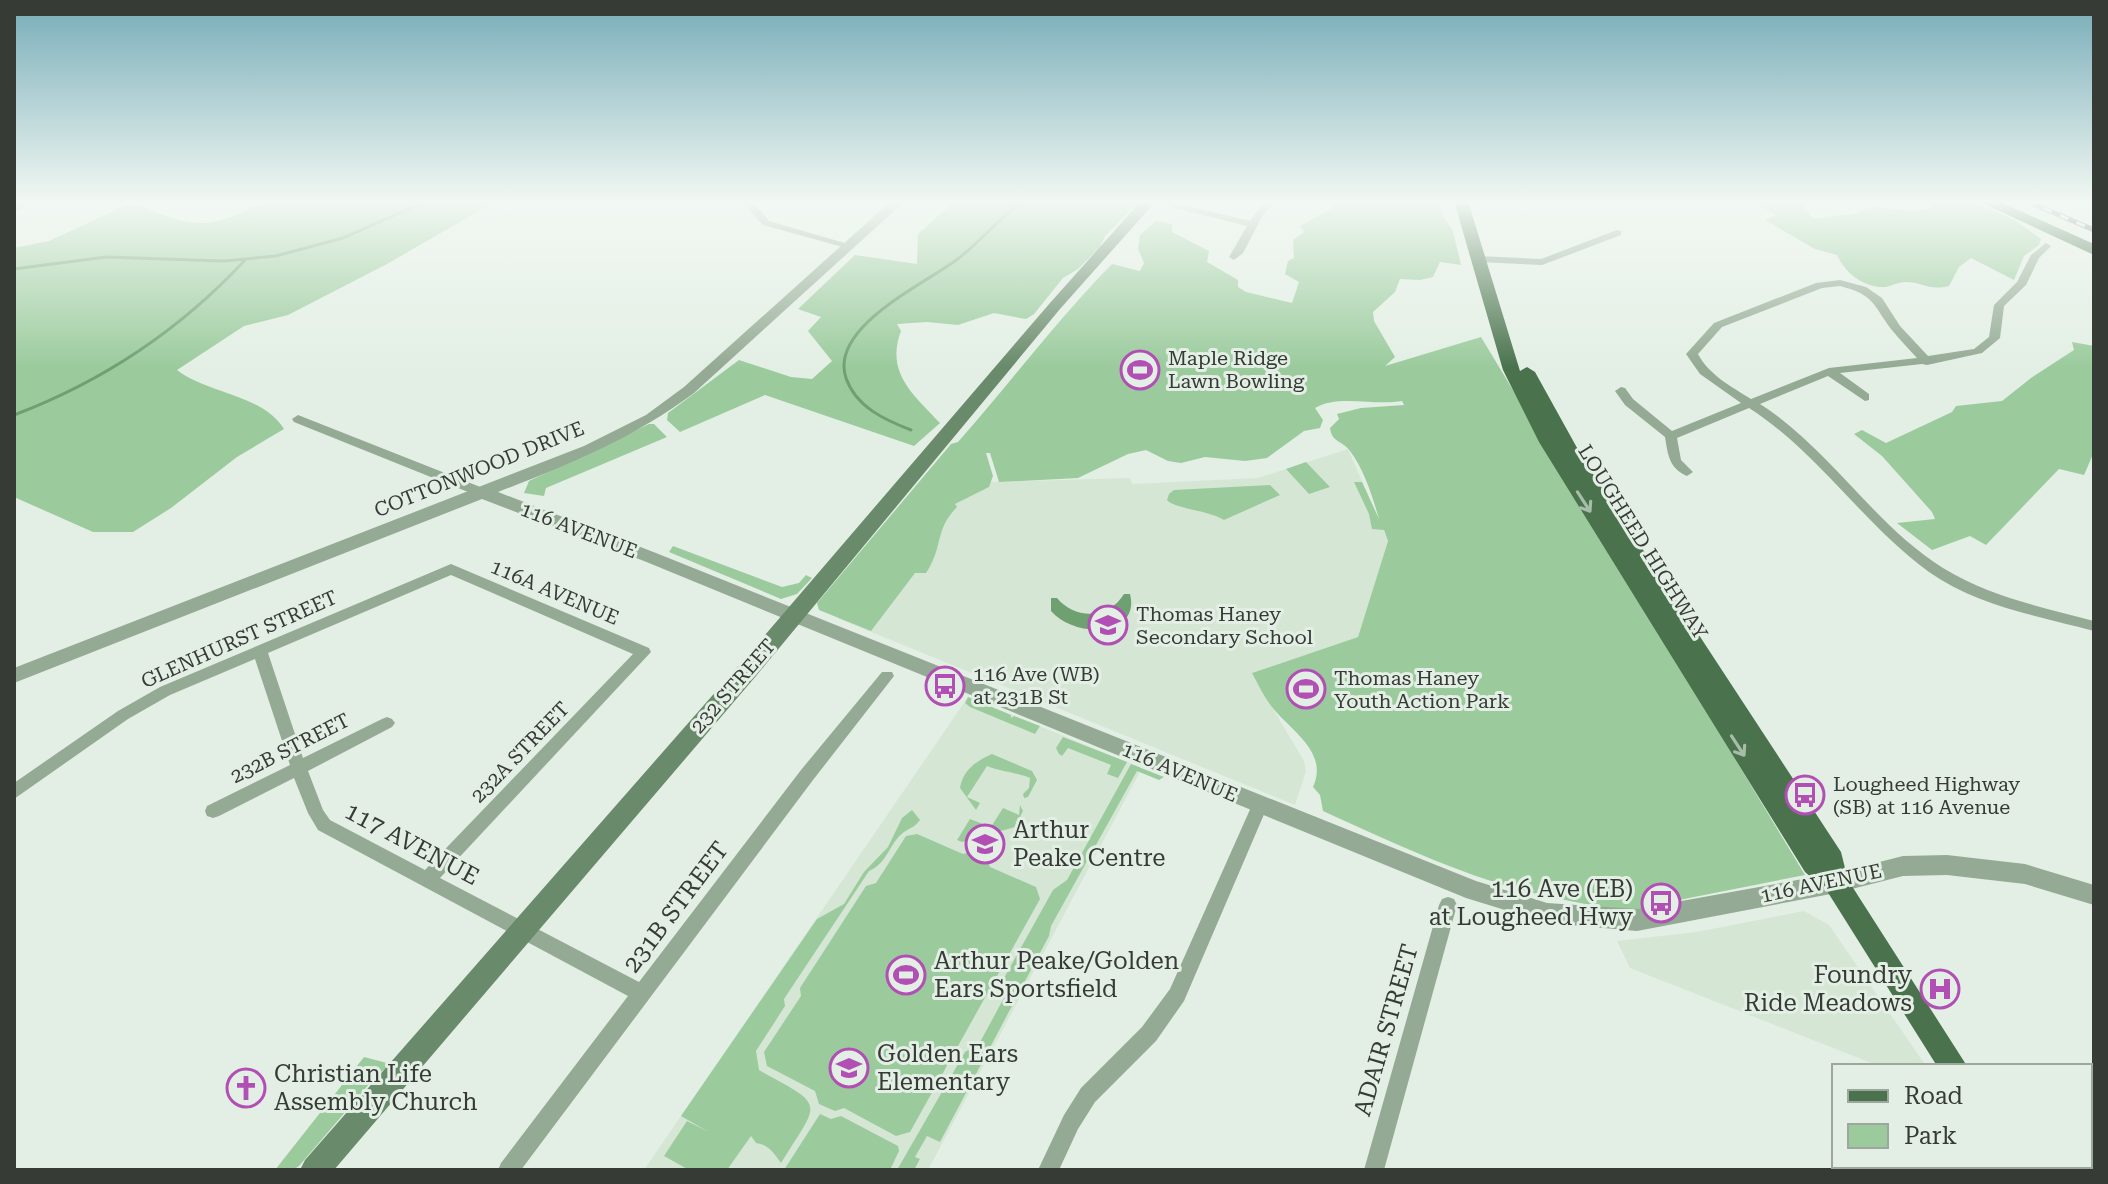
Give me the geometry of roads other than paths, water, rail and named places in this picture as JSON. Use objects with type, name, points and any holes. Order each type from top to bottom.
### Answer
[{"type":"main road","name":"232 STREET","points":[[315,1170],[1100,256]]},
{"type":"main road","name":"LOUGHEED HIGHWAY","points":[[1484,259],[1511,370],[1548,442],[1814,864],[1836,883],[1952,1064]]},
{"type":"street","name":"COTTONWOOD DRIVE","points":[[14,676],[590,450],[651,418],[727,359],[839,256]]},
{"type":"street","points":[[1484,259],[1542,262],[1557,256]]},
{"type":"street","points":[[1671,436],[1829,371],[1927,362],[1978,351],[1994,338],[1999,305],[2022,283],[2036,256]]},
{"type":"street","points":[[1927,362],[1896,328],[1878,300],[1862,289],[1840,283],[1820,285],[1718,325],[1696,347],[1693,358],[1707,373],[1751,402],[1821,460],[1888,534],[1955,581],[1997,599],[2094,626]]},
{"type":"street","points":[[1829,371],[1865,397]]},
{"type":"street","points":[[1621,391],[1629,402],[1671,436],[1675,461],[1687,472]]},
{"type":"street","name":"116 AVENUE","points":[[298,419],[1483,895],[1547,913],[1637,920],[1836,883],[1903,866],[1947,865],[2025,874],[2094,895]]},
{"type":"street","name":"GLENHURST STREET","points":[[14,792],[138,706],[176,685],[451,569]]},
{"type":"street","name":"116A AVENUE","points":[[451,569],[644,652]]},
{"type":"street","name":"117 AVENUE","points":[[259,650],[299,769],[316,813],[324,825],[643,994]]},
{"type":"street","name":"232A STREET","points":[[426,880],[644,652]]},
{"type":"street","name":"231B STREET","points":[[508,1170],[807,775],[887,676]]},
{"type":"street","name":"232B STREET","points":[[213,811],[387,723]]},
{"type":"street","points":[[1048,1170],[1088,1095],[1149,1034],[1177,995],[1260,805]]},
{"type":"street","name":"ADAIR STREET","points":[[1374,1170],[1448,905]]},
{"type":"waterway","points":[[14,269],[106,257],[224,261],[273,256]]},
{"type":"waterway","points":[[911,430],[864,405],[846,378],[844,360],[851,342],[864,325],[902,295],[961,256]]},
{"type":"waterway","points":[[14,415],[79,386],[138,351],[194,309],[245,260]]},
{"type":"place","name":"Maple Ridge Lawn Bowling","points":[[1140,370]]},
{"type":"place","name":"Thomas Haney Secondary School","points":[[1108,625]]},
{"type":"place","name":"116 Ave (WB) at 231B St","points":[[945,686]]},
{"type":"place","name":"Thomas Haney Youth Action Park","points":[[1306,689]]},
{"type":"place","name":"Lougheed Highway (SB) at 116 Avenue","points":[[1805,795]]},
{"type":"place","name":"Arthur Peake Centre","points":[[985,844]]},
{"type":"place","name":"116 Ave (EB) at Lougheed Hwy","points":[[1661,903]]},
{"type":"place","name":"Arthur Peake/Golden Ears Sportsfield","points":[[906,975]]},
{"type":"place","name":"Foundry Ride Meadows","points":[[1940,989]]},
{"type":"place","name":"Golden Ears Elementary","points":[[849,1068]]},
{"type":"place","name":"Christian Life Assembly Church","points":[[246,1088]]}]
